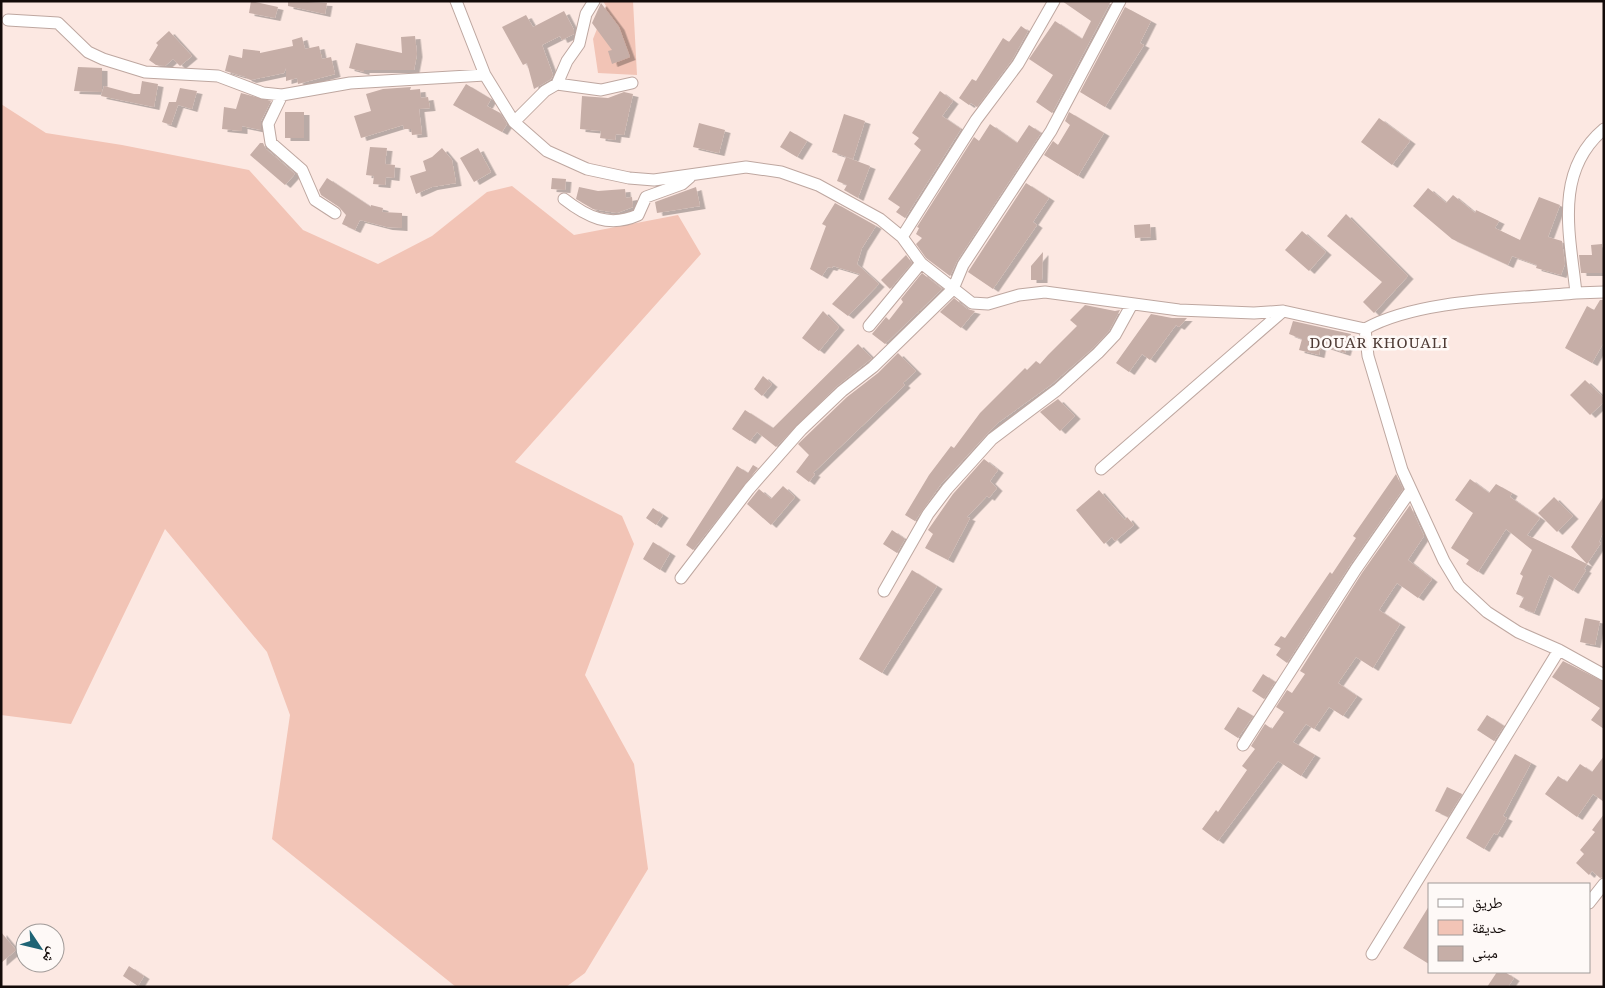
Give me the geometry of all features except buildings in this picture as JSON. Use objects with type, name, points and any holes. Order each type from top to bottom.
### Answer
[{"type":"street","points":[[456,1],[484,75],[514,122],[546,151],[587,169],[629,178],[654,180],[746,167],[781,172],[818,184],[880,219],[902,237],[921,263],[972,303],[988,304],[1020,295],[1045,292],[1179,310],[1254,313],[1283,311],[1364,329],[1383,319],[1438,306],[1604,292]]},
{"type":"street","points":[[558,84],[568,61],[579,44],[586,14],[594,1]]},
{"type":"street","points":[[902,237],[976,120],[1018,64],[1054,1]]},
{"type":"street","points":[[681,578],[749,489],[802,430],[842,391],[873,367],[953,289],[963,265],[1051,131],[1120,1]]},
{"type":"street","points":[[8,20],[58,23],[88,52],[145,72],[218,76],[263,93],[282,95],[350,83],[484,75]]},
{"type":"street","points":[[514,122],[545,91],[558,84],[601,90],[632,83]]},
{"type":"street","points":[[282,95],[268,124],[271,143],[302,170],[315,200],[335,213]]},
{"type":"street","points":[[1576,293],[1568,191],[1575,165],[1589,141],[1604,129]]},
{"type":"street","points":[[564,199],[583,214],[602,220],[629,219],[638,215],[646,197],[682,184],[691,176]]},
{"type":"street","points":[[869,326],[921,263]]},
{"type":"street","points":[[884,590],[928,514],[948,489],[992,439],[1057,390],[1098,353],[1115,335],[1132,304]]},
{"type":"street","points":[[1101,469],[1283,311]]},
{"type":"street","points":[[1364,329],[1368,356],[1402,470],[1444,561],[1460,586],[1487,612],[1518,632],[1559,650],[1604,675]]},
{"type":"street","points":[[1243,745],[1356,569],[1411,490]]},
{"type":"street","points":[[1372,954],[1559,650]]},
{"type":"street","points":[[1590,902],[1604,884]]},
{"type":"green space","points":[[603,1],[633,1],[637,75],[598,73],[593,39],[606,6]]},
{"type":"green space","points":[[1,104],[46,133],[122,145],[249,170],[303,230],[378,264],[432,236],[487,192],[512,186],[574,235],[678,215],[701,254],[515,462],[622,516],[634,544],[585,675],[634,764],[648,869],[585,973],[566,987],[456,987],[272,839],[290,715],[267,652],[165,529],[71,724],[1,715]]},
{"type":"district","name":"DOUAR KHOUALI","points":[[1379,342]]}]
